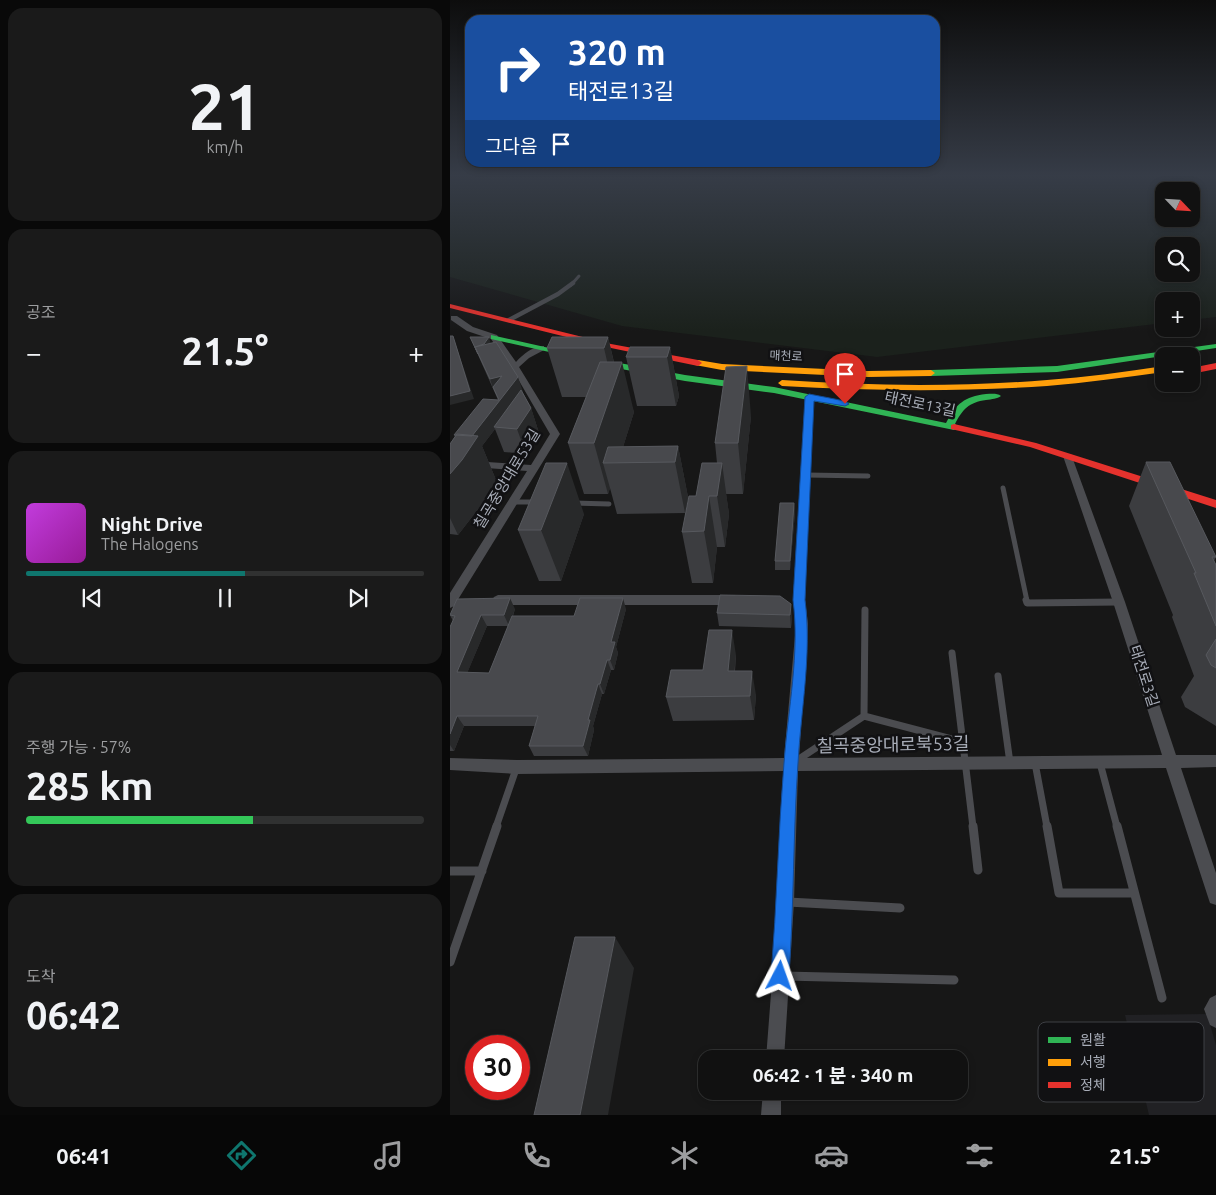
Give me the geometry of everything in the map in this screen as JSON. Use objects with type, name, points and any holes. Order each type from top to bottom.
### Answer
[{"type":"main road","name":"매천로","points":[[450,306],[668,358],[722,366],[868,374],[970,373],[1057,369],[1216,346]]},
{"type":"main road","name":"매천로","points":[[452,318],[670,368],[784,383],[873,388],[978,387],[1086,380],[1155,369]]},
{"type":"main road","points":[[558,332],[698,356],[926,368],[1146,356]]},
{"type":"main road","points":[[494,337],[576,356]]},
{"type":"main road","name":"태전로13길","points":[[594,360],[685,378],[809,397],[898,414],[1033,445],[1216,504]]},
{"type":"main road","points":[[1200,364],[1216,361]]},
{"type":"main road","points":[[809,397],[821,363]]},
{"type":"main road","points":[[1200,369],[1216,366]]},
{"type":"main road","points":[[949,426],[960,405],[973,398],[1069,391],[1155,377]]},
{"type":"street","points":[[452,318],[470,329],[494,337]]},
{"type":"street","name":"칠곡중앙대로53길","points":[[455,601],[555,434],[515,367],[494,337]]},
{"type":"street","points":[[515,367],[526,356],[540,348]]},
{"type":"street","points":[[776,1050],[786,902],[790,765],[802,624],[794,600],[806,475],[809,397]]},
{"type":"street","name":"태전로3길","points":[[1068,456],[1173,761],[1216,897]]},
{"type":"street","points":[[450,474],[472,464],[534,468]]},
{"type":"street","points":[[482,600],[749,600]]},
{"type":"street","name":"칠곡중앙대로북53길","points":[[450,764],[516,767],[1216,761]]},
{"type":"street","points":[[1216,1004],[1213,1009],[1216,1019]]},
{"type":"street","points":[[771,1115],[772,1100]]},
{"type":"lane","points":[[509,320],[521,311],[565,290],[579,276]]},
{"type":"lane","points":[[806,475],[868,476]]},
{"type":"lane","points":[[1003,488],[1027,603],[1119,602]]},
{"type":"lane","points":[[513,502],[542,502]]},
{"type":"lane","points":[[570,503],[609,504]]},
{"type":"lane","points":[[864,716],[865,610]]},
{"type":"lane","points":[[952,653],[978,870]]},
{"type":"lane","points":[[998,676],[1010,763]]},
{"type":"lane","points":[[790,765],[864,716],[963,742]]},
{"type":"lane","points":[[1035,762],[1059,893],[1134,893]]},
{"type":"lane","points":[[1100,762],[1162,998]]},
{"type":"lane","points":[[450,962],[452,951],[482,872],[516,767]]},
{"type":"lane","points":[[450,871],[482,872]]},
{"type":"lane","points":[[786,902],[900,908]]},
{"type":"lane","points":[[780,976],[954,980]]},
{"type":"shaded area","points":[[450,227],[1216,227],[1216,317],[1200,319],[1200,292],[1155,292],[1155,324],[877,357],[622,326],[450,277]]},
{"type":"shaded area","points":[[1207,1014],[1216,1045],[1216,1115],[1149,1115],[1146,1102],[1204,1102],[1204,1022],[1127,1022],[1125,1015]]},
{"type":"building","points":[[450,336],[453,336],[470,391],[450,396]]},
{"type":"building","points":[[470,337],[489,337],[484,344],[475,347],[478,354]]},
{"type":"building","points":[[552,337],[608,337],[604,348],[547,348]]},
{"type":"building","points":[[496,342],[518,377],[472,436],[454,435],[483,399],[499,400],[493,387],[502,376],[490,379],[475,347]]},
{"type":"building","points":[[630,347],[670,347],[667,357],[626,357]]},
{"type":"building","points":[[600,362],[622,362],[594,443],[568,443]]},
{"type":"building","points":[[747,366],[738,443],[715,443],[726,367]]},
{"type":"building","points":[[521,390],[531,408],[517,429],[494,427]]},
{"type":"building","points":[[457,434],[478,436],[450,474],[450,444]]},
{"type":"building","points":[[678,446],[675,462],[603,463],[608,447]]},
{"type":"building","points":[[1146,462],[1170,462],[1216,557],[1212,557],[1216,565],[1216,626],[1194,573],[1196,573]]},
{"type":"building","points":[[546,463],[567,463],[541,530],[518,530]]},
{"type":"building","points":[[702,463],[722,463],[717,496],[709,496],[704,531],[682,532],[689,496],[696,496]]},
{"type":"building","points":[[780,503],[794,503],[790,561],[775,561]]},
{"type":"building","points":[[720,595],[780,596],[791,604],[790,615],[717,613]]},
{"type":"building","points":[[510,598],[504,615],[481,615],[457,672],[489,673],[512,616],[574,616],[580,598],[623,598],[611,642],[615,642],[610,660],[607,660],[600,684],[598,684],[583,746],[529,746],[538,716],[457,716],[450,734],[450,627],[455,616],[450,615],[457,599]]},
{"type":"building","points":[[709,630],[732,630],[728,671],[752,671],[750,696],[666,697],[671,670],[703,670]]},
{"type":"building","points":[[1216,639],[1216,668],[1211,665],[1206,655]]},
{"type":"building","points":[[575,937],[615,937],[580,1115],[534,1115]]},
{"type":"traffic: fast","points":[[494,337],[567,354]]},
{"type":"traffic: fast","points":[[931,373],[1057,369],[1216,346]]},
{"type":"traffic: fast","points":[[603,363],[685,378],[774,390],[954,427]]},
{"type":"traffic: fast","points":[[949,426],[958,410],[967,402],[972,399],[997,396]]},
{"type":"traffic: slow","points":[[698,363],[722,367],[868,374],[931,373]]},
{"type":"traffic: slow","points":[[782,383],[848,387],[981,387],[1062,382],[1155,370]]},
{"type":"traffic: jam","points":[[450,306],[611,346],[698,363]]},
{"type":"traffic: jam","points":[[1200,369],[1216,366]]},
{"type":"traffic: jam","points":[[954,427],[1033,445],[1216,504]]},
{"type":"route","points":[[780,976],[786,902],[790,765],[802,624],[799,600],[809,397],[845,404]]}]
